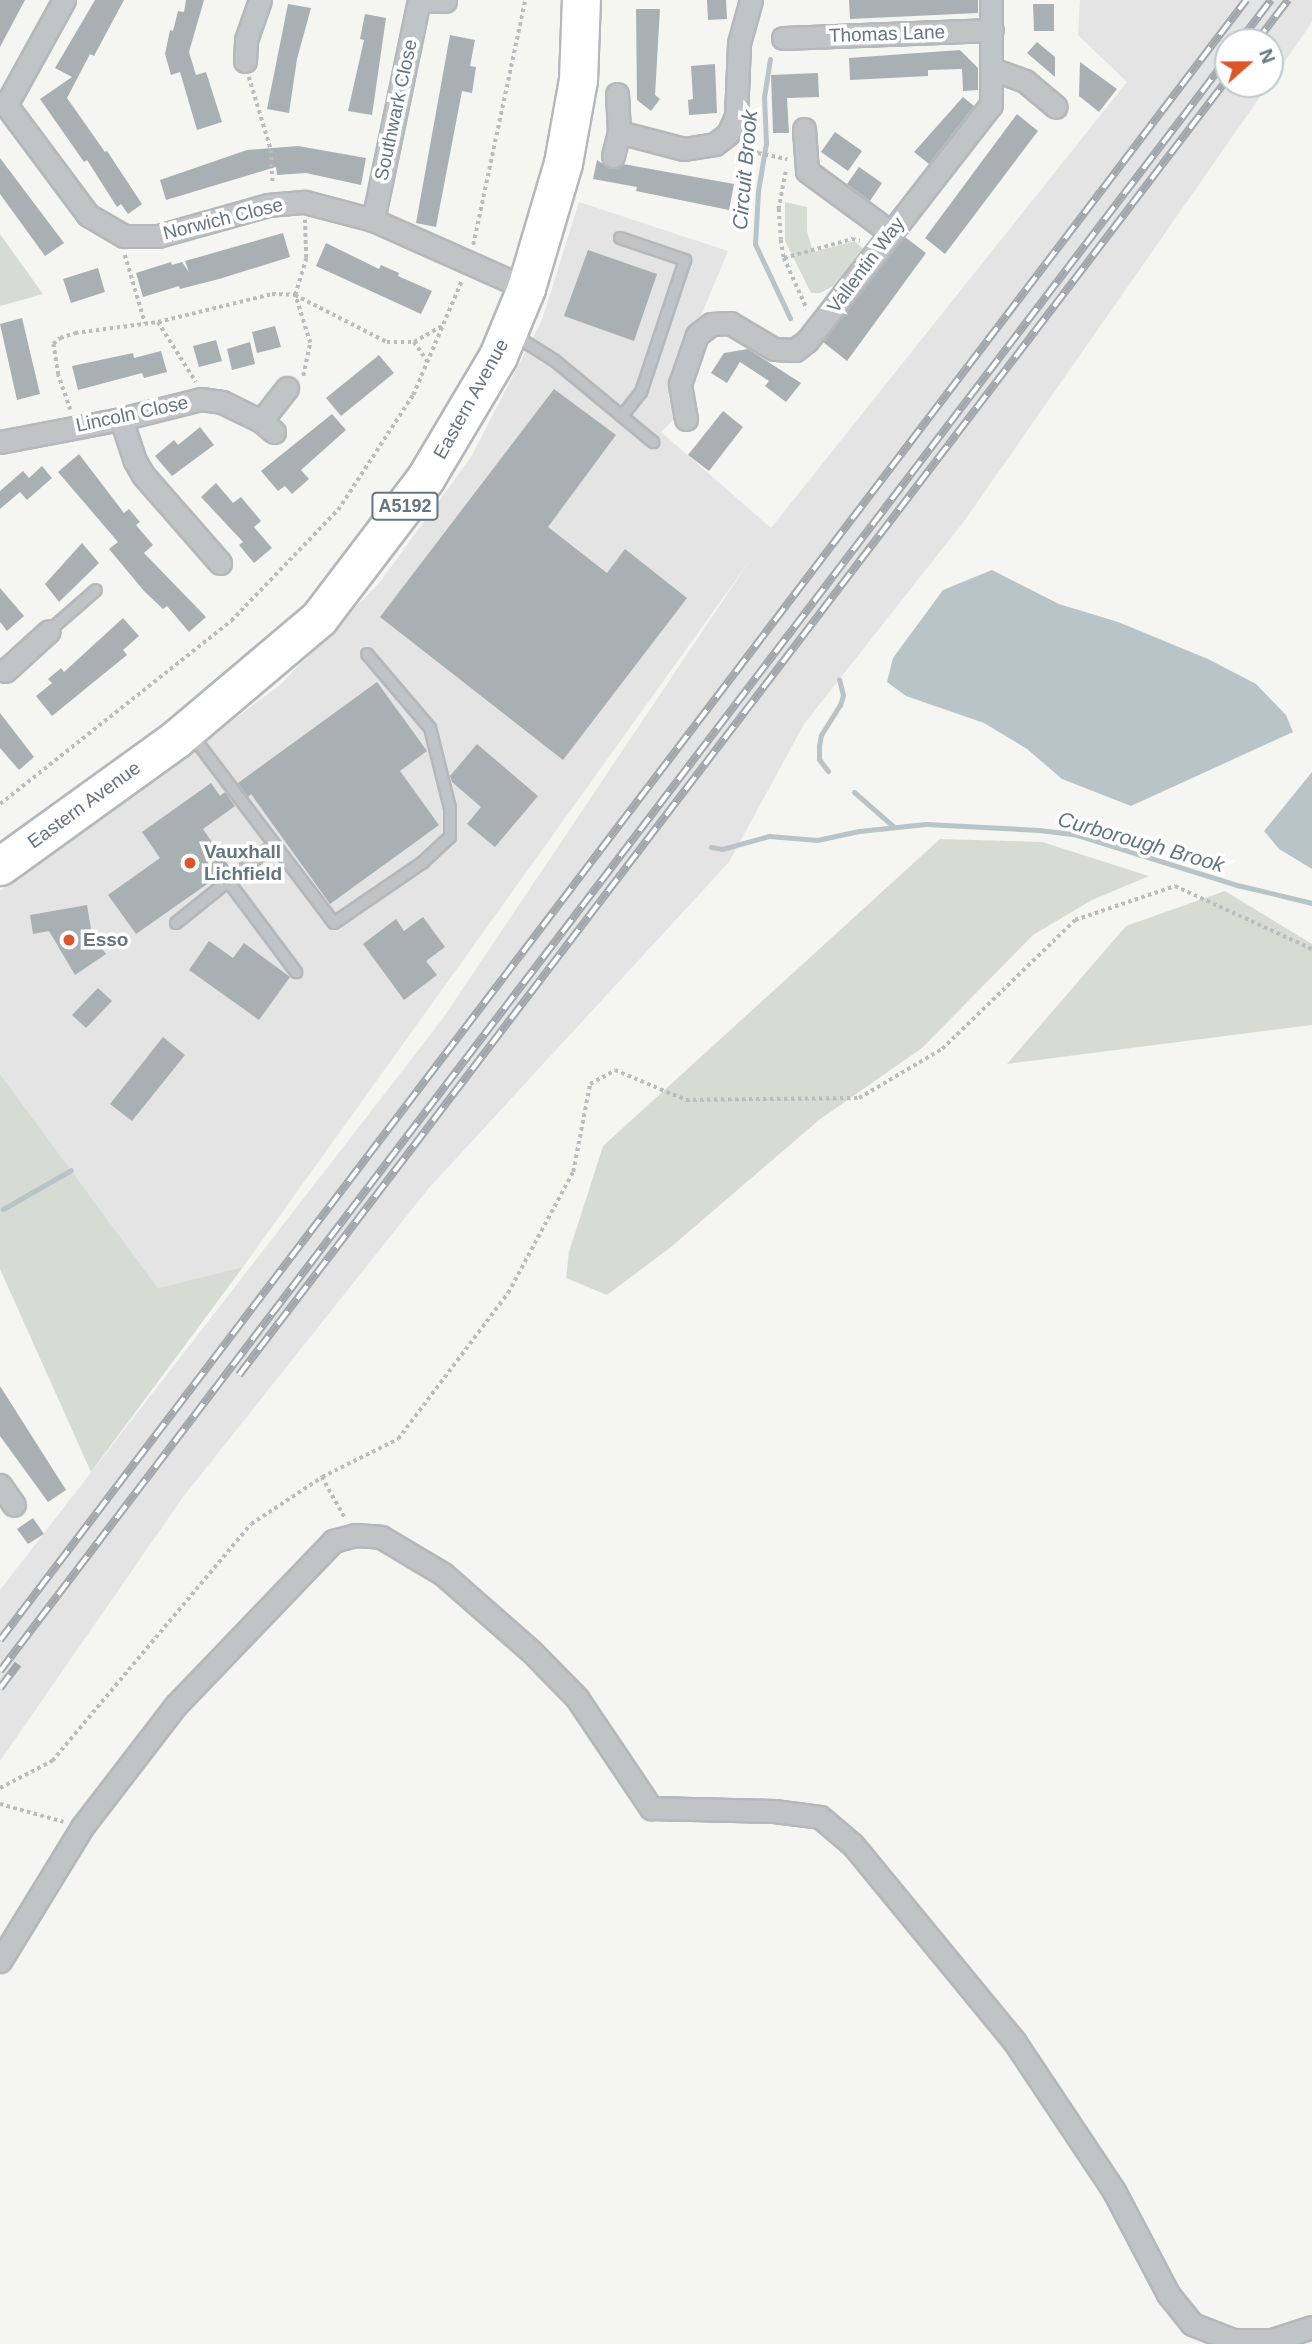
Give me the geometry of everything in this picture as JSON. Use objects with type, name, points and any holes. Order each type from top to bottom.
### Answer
[{"type":"highway","name":"Eastern Avenue","points":[[0,866],[187,729],[319,618],[425,479],[498,356],[526,288],[563,163],[578,80],[581,0]]},
{"type":"street","points":[[64,0],[3,104],[88,215],[124,236]]},
{"type":"street","points":[[240,46],[260,0]]},
{"type":"street","name":"Southwark Close","points":[[373,220],[419,0],[445,1]]},
{"type":"street","points":[[619,132],[684,149],[715,144],[728,134],[736,117],[739,43],[751,0]]},
{"type":"street","name":"Vallentin Way","points":[[686,419],[680,384],[697,335],[711,324],[730,323],[774,349],[795,350],[817,329],[991,105],[991,0]]},
{"type":"street","name":"Thomas Lane","points":[[783,38],[992,30]]},
{"type":"street","points":[[992,69],[1025,81],[1056,107]]},
{"type":"street","points":[[613,156],[619,132],[617,94]]},
{"type":"street","points":[[804,129],[807,171],[890,232]]},
{"type":"street","name":"Norwich Close","points":[[124,236],[158,236],[268,205],[305,202],[373,220],[526,288]]},
{"type":"street","name":"Lincoln Close","points":[[0,442],[121,419],[201,399],[222,402],[267,426],[287,388]]},
{"type":"street","points":[[121,419],[131,452],[143,475],[206,557]]},
{"type":"street","points":[[7,673],[49,631]]},
{"type":"street","points":[[0,1485],[14,1505]]},
{"type":"street","points":[[0,1961],[82,1827],[176,1705],[333,1541],[355,1535],[382,1537],[411,1552],[443,1574],[531,1651],[578,1698],[651,1808],[774,1811],[820,1817],[853,1845],[1014,2041],[1114,2191],[1168,2294],[1192,2324],[1233,2340],[1272,2340],[1312,2327]]},
{"type":"lane","points":[[620,237],[685,260],[641,392],[622,416]]},
{"type":"lane","points":[[508,332],[554,360],[653,442]]},
{"type":"lane","points":[[49,631],[96,590]]},
{"type":"lane","points":[[187,729],[334,923],[422,863],[450,837],[450,807],[430,729],[367,654]]},
{"type":"lane","points":[[176,923],[274,845]]},
{"type":"lane","points":[[228,881],[296,972]]},
{"type":"path","points":[[0,804],[231,621],[338,510],[412,395],[469,264],[525,0]]},
{"type":"path","points":[[240,46],[274,169],[268,205]]},
{"type":"path","points":[[758,153],[780,155]]},
{"type":"path","points":[[789,160],[779,209],[784,258],[817,329]]},
{"type":"path","points":[[287,388],[303,376],[310,343],[295,295],[306,258],[305,202]]},
{"type":"path","points":[[124,236],[125,257],[145,323]]},
{"type":"path","points":[[784,258],[852,239],[861,242],[874,253]]},
{"type":"path","points":[[73,426],[56,369],[53,344],[60,338],[75,333],[158,322],[272,294],[295,295],[387,342],[414,342],[445,324]]},
{"type":"path","points":[[158,322],[200,390],[201,399]]},
{"type":"path","points":[[414,342],[428,362]]},
{"type":"path","points":[[0,1788],[52,1761],[251,1524],[322,1477],[398,1439],[508,1293],[573,1172],[590,1084],[615,1070],[686,1100],[859,1098],[942,1049],[1075,920],[1175,886],[1312,949]]},
{"type":"path","points":[[322,1477],[355,1535]]},
{"type":"path","points":[[0,1804],[82,1827]]},
{"type":"shaded area","points":[[1080,0],[1312,0],[1312,22],[1284,63],[1284,28],[1214,28],[1214,98],[1259,98],[965,520],[804,724],[729,862],[428,1189],[183,1497],[0,1761],[0,1590],[441,1021],[753,556],[243,1267],[158,1288],[0,1074],[0,891],[279,686],[380,582],[471,457],[542,320],[579,202],[728,251],[668,395],[675,418],[661,432],[771,528],[1127,82],[1078,35]]},
{"type":"shaded area","points":[[785,202],[807,207],[807,231],[813,252],[856,242],[866,252],[843,281],[820,293],[811,293],[785,241]]},
{"type":"shaded area","points":[[0,234],[43,294],[0,306]]},
{"type":"shaded area","points":[[992,570],[1059,604],[1118,622],[1208,659],[1256,684],[1286,715],[1293,732],[1131,806],[1062,779],[1027,749],[984,723],[906,696],[887,682],[893,658],[943,590]]},
{"type":"shaded area","points":[[1312,772],[1312,869],[1279,849],[1264,831]]},
{"type":"shaded area","points":[[940,839],[1042,842],[1149,876],[1092,900],[1033,935],[922,1048],[819,1120],[671,1247],[607,1295],[566,1278],[569,1252],[603,1146]]},
{"type":"shaded area","points":[[1225,891],[1312,944],[1312,1025],[1007,1064],[1126,926]]},
{"type":"shaded area","points":[[0,1074],[158,1288],[243,1267],[91,1472],[0,1269]]},
{"type":"building","points":[[0,0],[25,0],[0,47]]},
{"type":"building","points":[[95,0],[124,0],[94,56],[90,54],[67,98],[142,204],[128,214],[121,204],[117,207],[87,160],[84,162],[40,99],[72,77],[55,68]]},
{"type":"building","points":[[186,0],[204,0],[189,52],[196,75],[206,72],[222,122],[197,130],[180,72],[171,75],[165,54],[170,30],[173,31],[178,11],[184,12]]},
{"type":"building","points":[[707,0],[726,0],[727,19],[708,20]]},
{"type":"building","points":[[849,0],[978,0],[978,13],[850,19]]},
{"type":"building","points":[[288,4],[311,8],[297,59],[289,113],[267,109]]},
{"type":"building","points":[[1033,4],[1054,4],[1054,31],[1034,31]]},
{"type":"building","points":[[636,9],[660,9],[655,95],[660,99],[651,111],[637,100]]},
{"type":"building","points":[[365,14],[386,18],[372,115],[348,111],[364,40],[360,39]]},
{"type":"building","points":[[450,35],[475,40],[470,66],[476,67],[472,93],[462,91],[436,227],[416,223]]},
{"type":"building","points":[[1037,42],[1055,57],[1055,77],[1027,53]]},
{"type":"building","points":[[960,50],[978,68],[978,90],[963,91],[962,69],[928,70],[928,76],[850,80],[849,58]]},
{"type":"building","points":[[1080,62],[1117,89],[1099,112],[1079,96]]},
{"type":"building","points":[[715,64],[717,113],[689,115],[688,100],[693,99],[691,66]]},
{"type":"building","points":[[818,73],[819,97],[787,98],[789,133],[773,133],[771,75]]},
{"type":"building","points":[[963,97],[974,106],[929,164],[914,152]]},
{"type":"building","points":[[1017,114],[1038,131],[945,254],[925,238]]},
{"type":"building","points":[[835,132],[862,151],[848,171],[821,152]]},
{"type":"building","points":[[298,146],[366,158],[361,185],[306,173],[277,175],[276,167],[166,200],[160,180],[247,150]]},
{"type":"building","points":[[0,158],[64,243],[45,256],[0,194]]},
{"type":"building","points":[[597,160],[611,169],[623,164],[734,184],[729,210],[636,191],[637,187],[593,179]]},
{"type":"building","points":[[859,167],[882,183],[870,201],[847,184]]},
{"type":"building","points":[[283,233],[290,257],[219,279],[180,289],[179,286],[143,297],[136,273],[171,262],[172,265],[182,262],[189,272],[185,261]]},
{"type":"building","points":[[905,237],[926,253],[847,361],[823,342]]},
{"type":"building","points":[[326,243],[379,269],[381,265],[399,273],[398,276],[432,291],[421,314],[316,266]]},
{"type":"building","points":[[588,250],[657,274],[634,341],[564,316]]},
{"type":"building","points":[[98,268],[105,292],[71,303],[63,279]]},
{"type":"building","points":[[22,318],[40,394],[17,400],[0,324]]},
{"type":"building","points":[[275,326],[281,347],[257,353],[252,332]]},
{"type":"building","points":[[216,340],[222,361],[199,367],[193,346]]},
{"type":"building","points":[[250,342],[255,364],[232,370],[227,349]]},
{"type":"building","points":[[748,349],[801,383],[786,402],[765,386],[769,381],[740,362],[727,383],[711,373],[724,353]]},
{"type":"building","points":[[161,351],[167,372],[144,378],[142,373],[78,390],[72,366],[133,353],[134,358]]},
{"type":"building","points":[[379,355],[394,373],[341,416],[326,398]]},
{"type":"building","points":[[554,389],[616,435],[548,527],[607,573],[625,549],[687,598],[563,760],[380,617]]},
{"type":"building","points":[[723,411],[743,427],[709,471],[688,455]]},
{"type":"building","points":[[332,414],[346,430],[301,470],[309,479],[292,494],[285,486],[278,491],[261,471]]},
{"type":"building","points":[[200,427],[214,445],[172,476],[155,456],[174,440],[178,445]]},
{"type":"building","points":[[79,454],[124,513],[129,509],[140,522],[136,525],[153,545],[144,553],[206,617],[189,632],[167,606],[163,609],[144,591],[109,549],[118,542],[58,472]]},
{"type":"building","points":[[42,466],[52,478],[27,500],[20,492],[0,509],[0,491],[23,471],[29,478]]},
{"type":"building","points":[[216,483],[233,503],[241,497],[261,521],[254,527],[272,548],[254,563],[239,545],[243,542],[201,497]]},
{"type":"building","points":[[82,543],[99,563],[59,602],[45,584]]},
{"type":"building","points":[[0,588],[24,616],[7,631],[0,622]]},
{"type":"building","points":[[123,618],[139,636],[123,650],[127,655],[52,716],[36,696],[52,683],[48,679],[61,668],[64,672]]},
{"type":"building","points":[[377,682],[427,751],[400,771],[439,825],[330,904],[251,794],[248,797],[238,783]]},
{"type":"building","points":[[0,713],[34,757],[19,770],[0,748]]},
{"type":"building","points":[[477,744],[538,796],[495,847],[467,824],[481,807],[452,782],[450,776]]},
{"type":"building","name":"Vauxhall Lichfield","points":[[211,783],[220,796],[225,792],[235,806],[203,829],[230,868],[136,934],[108,895],[160,858],[142,832]]},
{"type":"building","name":"Esso","points":[[87,905],[92,935],[106,954],[75,975],[49,931],[33,934],[30,915]]},
{"type":"building","points":[[423,917],[445,947],[426,961],[437,975],[404,1000],[363,944],[396,919],[404,931]]},
{"type":"building","points":[[209,941],[233,958],[244,943],[290,977],[259,1020],[189,970]]},
{"type":"building","points":[[98,988],[112,1001],[86,1028],[72,1015]]},
{"type":"building","points":[[163,1037],[185,1055],[132,1121],[110,1104]]},
{"type":"building","points":[[0,1386],[66,1490],[48,1502],[0,1436]]},
{"type":"building","points":[[33,1518],[44,1534],[28,1544],[17,1529]]},
{"type":"waterway","name":"Circuit Brook","points":[[770,59],[764,97],[766,143],[758,191],[755,244],[790,318]]},
{"type":"waterway","name":"Circuit Brook","points":[[828,771],[819,759],[819,746],[821,735],[840,705],[843,695],[839,679]]},
{"type":"waterway","name":"Circuit Brook","points":[[854,792],[894,827]]},
{"type":"waterway","name":"Curborough Brook","points":[[711,847],[722,849],[769,836],[817,840],[859,831],[926,824],[1039,830],[1074,834],[1237,885],[1312,903]]},
{"type":"waterway","name":"Curborough Brook","points":[[3,1209],[71,1170]]},
{"type":"railway","points":[[0,1640],[1246,0]]},
{"type":"railway","points":[[1250,28],[1271,0]]},
{"type":"railway","points":[[1267,28],[1288,0]]},
{"type":"railway","points":[[0,1671],[1214,75]]},
{"type":"railway","points":[[239,1375],[1214,96]]},
{"type":"railway","points":[[0,1688],[18,1664]]},
{"type":"place","name":"Vauxhall Lichfield","points":[[190,863]]},
{"type":"place","name":"Esso","points":[[69,940]]}]
